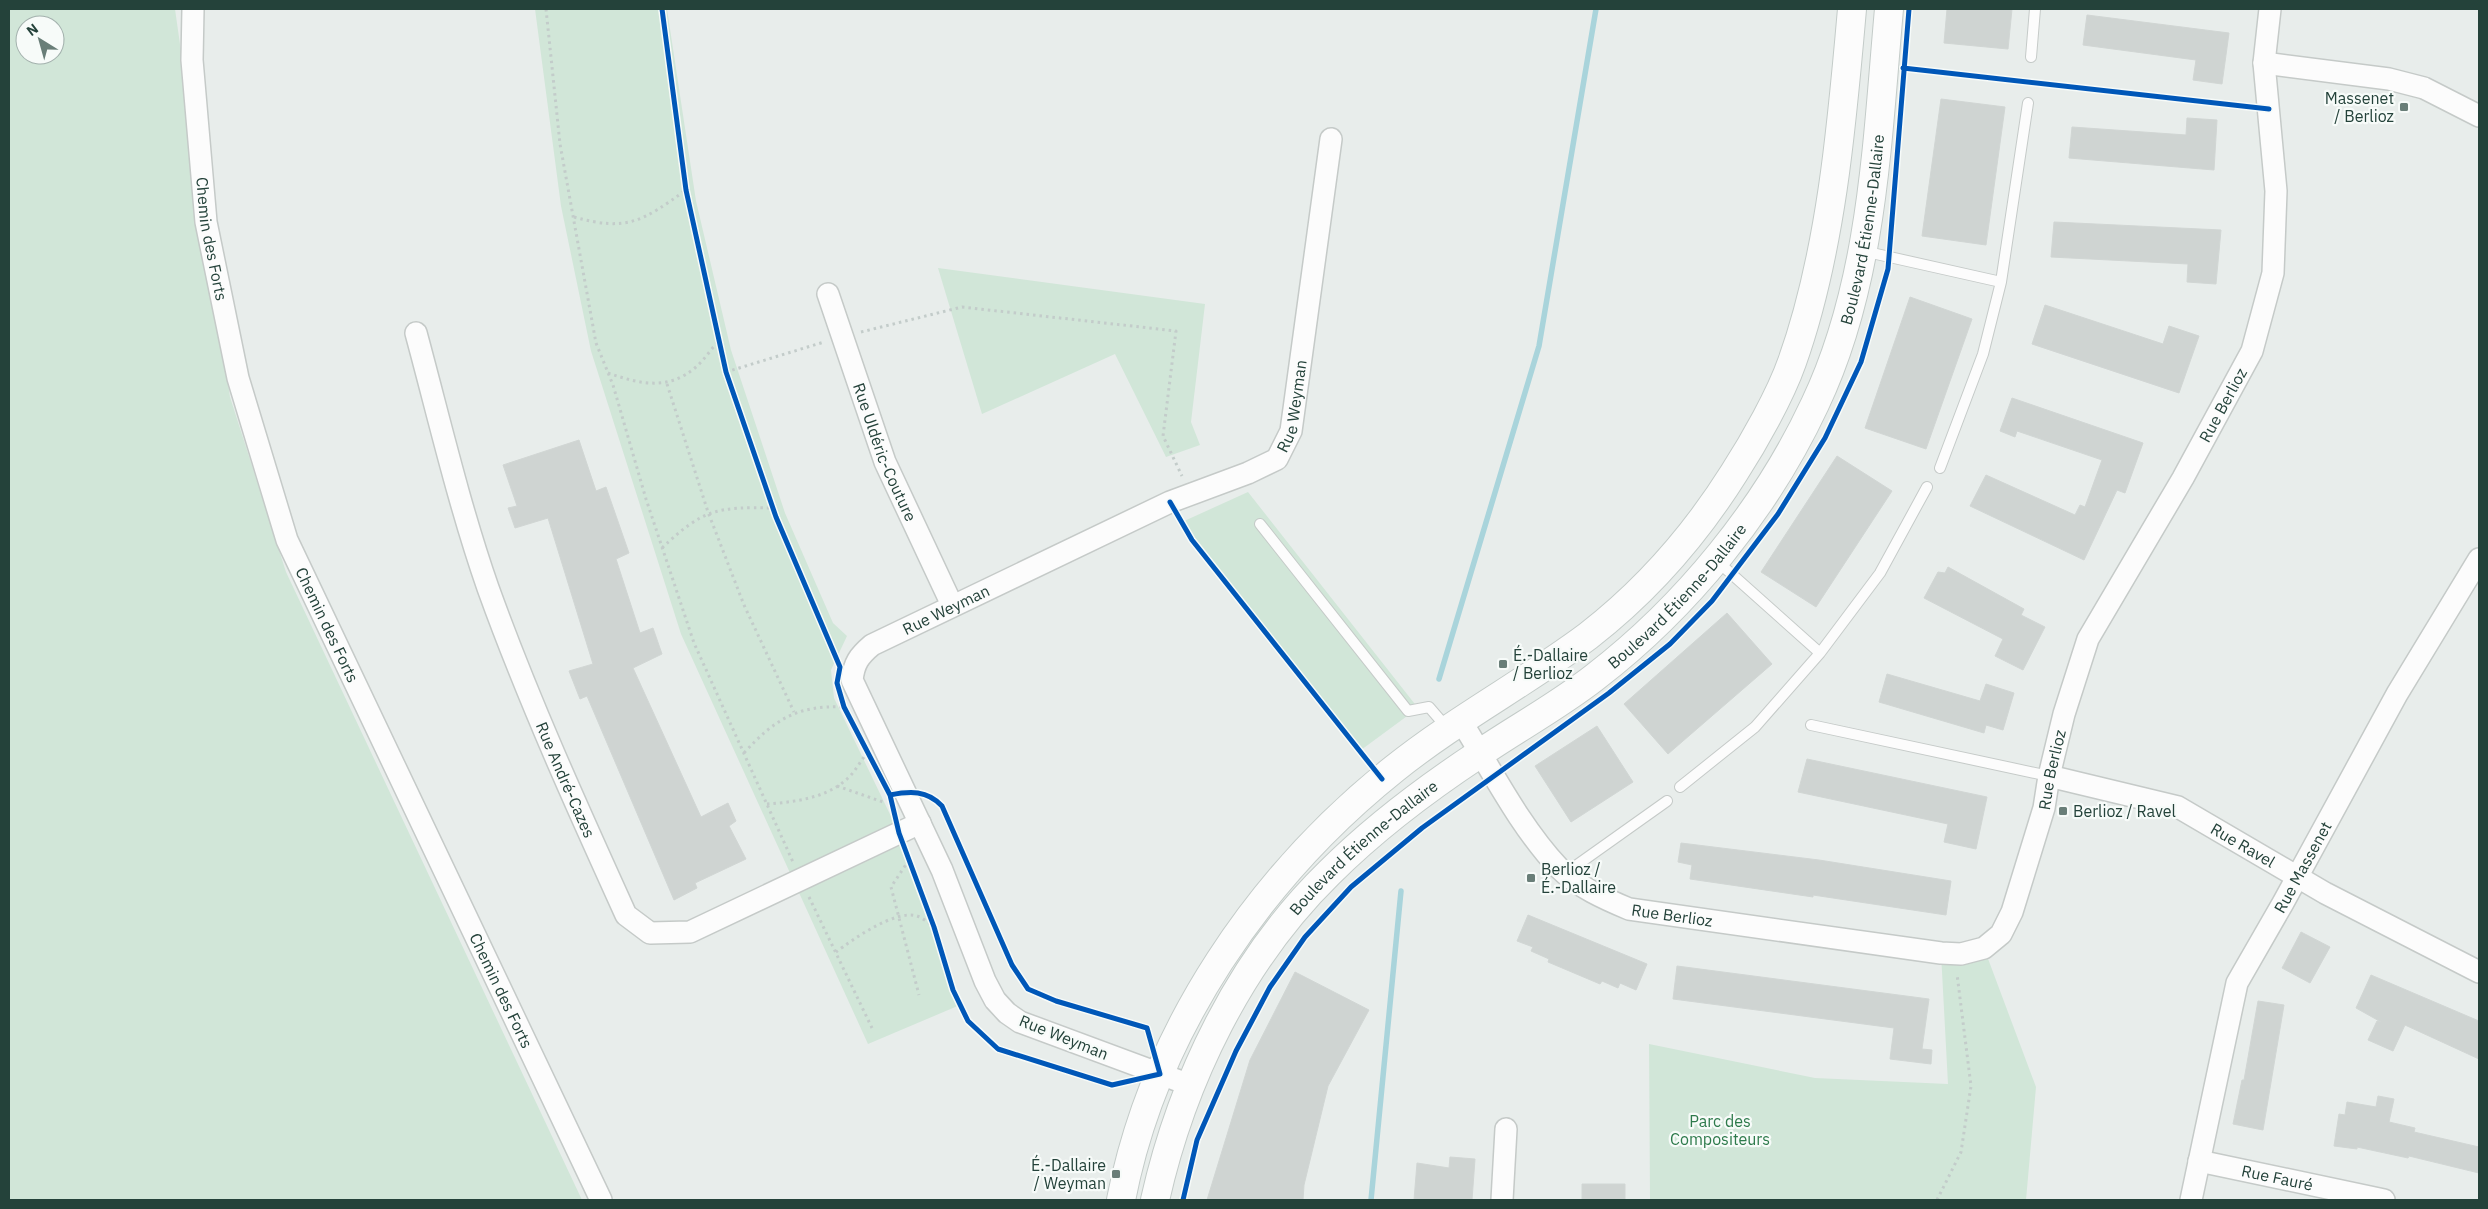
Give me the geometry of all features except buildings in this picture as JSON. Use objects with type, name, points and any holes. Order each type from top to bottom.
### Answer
[{"type":"street","name":"Chemin des Forts","points":[[193,9],[192,60],[206,222],[238,378],[286,540],[601,1200]]},
{"type":"street","name":"Boulevard Étienne-Dallaire","points":[[1121,1200],[1134,1150],[1160,1074],[1208,977],[1276,882],[1315,840],[1368,790],[1395,768],[1590,634],[1634,597],[1672,557],[1701,521],[1736,471],[1791,366],[1810,303],[1829,203],[1846,78],[1852,9]]},
{"type":"street","name":"Boulevard Étienne-Dallaire","points":[[1155,1200],[1171,1136],[1190,1085],[1207,1047],[1239,991],[1270,943],[1304,899],[1328,874],[1381,826],[1481,753],[1594,678],[1642,638],[1683,600],[1716,560],[1754,508],[1815,406],[1840,344],[1862,250],[1875,160],[1889,9]]},
{"type":"street","name":"Rue Berlioz","points":[[1455,725],[1481,753],[1532,834],[1560,869],[1599,896],[1629,909],[1961,954],[1984,948],[2001,934],[2012,912],[2044,808],[2049,776],[2064,714],[2088,639],[2183,478],[2252,351],[2273,273],[2276,191],[2264,64],[2270,9]]},
{"type":"street","points":[[2264,64],[2389,78],[2424,88],[2479,116]]},
{"type":"street","name":"Rue Weyman","points":[[1190,1085],[1036,1028],[1007,1013],[995,1000],[985,982],[942,870],[852,680],[854,664],[861,654],[872,645],[952,604],[1191,494],[1248,474],[1277,458],[1290,431],[1331,139]]},
{"type":"street","name":"Rue Uldéric-Couture","points":[[828,294],[885,462],[952,604]]},
{"type":"street","name":"Rue André-Cazes","points":[[416,333],[453,470],[488,586],[532,703],[626,915],[650,933],[690,932],[920,823]]},
{"type":"street","name":"Rue Massenet","points":[[2191,1200],[2237,982],[2396,694],[2479,559]]},
{"type":"street","name":"Rue Ravel","points":[[2049,776],[2178,807],[2343,902],[2479,972]]},
{"type":"street","points":[[1502,1200],[1506,1129]]},
{"type":"street","name":"Rue Fauré","points":[[2198,1162],[2384,1200]]},
{"type":"lane","points":[[2031,57],[2035,9]]},
{"type":"lane","points":[[1940,468],[1983,354],[2001,282],[2028,103]]},
{"type":"lane","points":[[1862,250],[2001,282]]},
{"type":"lane","points":[[1680,787],[1755,727],[1820,654],[1880,573],[1927,488]]},
{"type":"lane","points":[[1260,524],[1408,711],[1429,707],[1455,725]]},
{"type":"lane","points":[[1716,560],[1820,654]]},
{"type":"lane","points":[[1811,725],[2049,776]]},
{"type":"lane","points":[[1569,875],[1577,865],[1667,801]]},
{"type":"path","points":[[546,9],[560,144],[596,343],[608,373],[662,548],[694,643],[801,880],[872,1028]]},
{"type":"path","points":[[685,181],[688,200]]},
{"type":"path","points":[[574,217],[601,224],[632,223],[662,207],[686,190]]},
{"type":"path","points":[[726,372],[842,337],[962,307],[1176,331],[1163,436],[1191,494]]},
{"type":"path","points":[[717,330],[721,348]]},
{"type":"path","points":[[608,373],[630,380],[667,384],[696,367],[719,340]]},
{"type":"path","points":[[724,364],[729,381]]},
{"type":"path","points":[[667,384],[708,512],[744,605],[794,712]]},
{"type":"path","points":[[770,499],[776,516]]},
{"type":"path","points":[[662,548],[683,528],[708,512],[740,507],[774,508]]},
{"type":"path","points":[[842,699],[848,715]]},
{"type":"path","points":[[744,753],[765,730],[794,712],[820,706],[844,708]]},
{"type":"path","points":[[863,746],[871,762]]},
{"type":"path","points":[[767,804],[791,802],[822,794],[847,779],[866,754]]},
{"type":"path","points":[[837,786],[883,802]]},
{"type":"path","points":[[899,833],[912,868]]},
{"type":"path","points":[[909,860],[892,887],[919,995]]},
{"type":"path","points":[[836,952],[875,927],[899,918],[917,916],[934,927]]},
{"type":"path","points":[[931,918],[937,936]]},
{"type":"path","points":[[1937,1200],[1961,1152],[1971,1086],[1954,953]]},
{"type":"green space","points":[[9,9],[175,9],[230,397],[286,572],[582,1200],[9,1200]]},
{"type":"green space","points":[[535,9],[667,9],[696,201],[731,350],[785,513],[833,623],[847,636],[831,670],[834,698],[899,833],[934,927],[953,990],[960,1005],[868,1044],[681,634],[591,351],[561,206]]},
{"type":"green space","points":[[938,268],[1205,304],[1191,422],[1200,445],[1166,457],[1115,354],[982,414]]},
{"type":"green space","points":[[1248,492],[1418,708],[1361,750],[1192,540],[1182,522]]},
{"type":"green space","name":"Parc des Compositeurs","points":[[1984,948],[2036,1087],[2026,1200],[1650,1200],[1649,1044],[1815,1078],[1948,1084],[1941,953]]},
{"type":"waterway","points":[[1439,679],[1539,346],[1596,9]]},
{"type":"waterway","points":[[1371,1200],[1401,891]]},
{"type":"cycle path","points":[[662,9],[686,190],[726,372],[776,517],[840,667],[837,683],[844,707],[890,795],[899,833],[934,927],[953,990],[968,1021],[998,1049],[1112,1085],[1160,1074],[1147,1028],[1056,1001],[1028,989],[1012,965],[942,806],[924,794],[904,793],[890,795]]},
{"type":"cycle path","points":[[1183,1200],[1197,1140],[1236,1051],[1270,987],[1305,937],[1351,887],[1422,828],[1609,693],[1670,644],[1712,601],[1778,514],[1825,438],[1861,362],[1888,269],[1909,9]]},
{"type":"cycle path","points":[[1903,68],[2269,109]]},
{"type":"cycle path","points":[[1170,502],[1192,540],[1382,779]]},
{"type":"place","name":"Massenet / Berlioz","points":[[2404,107]]},
{"type":"place","name":"É.-Dallaire / Berlioz","points":[[1503,664]]},
{"type":"place","name":"Berlioz / Ravel","points":[[2063,811]]},
{"type":"place","name":"Berlioz / É.-Dallaire","points":[[1531,878]]},
{"type":"place","name":"É.-Dallaire / Weyman","points":[[1116,1174]]}]
